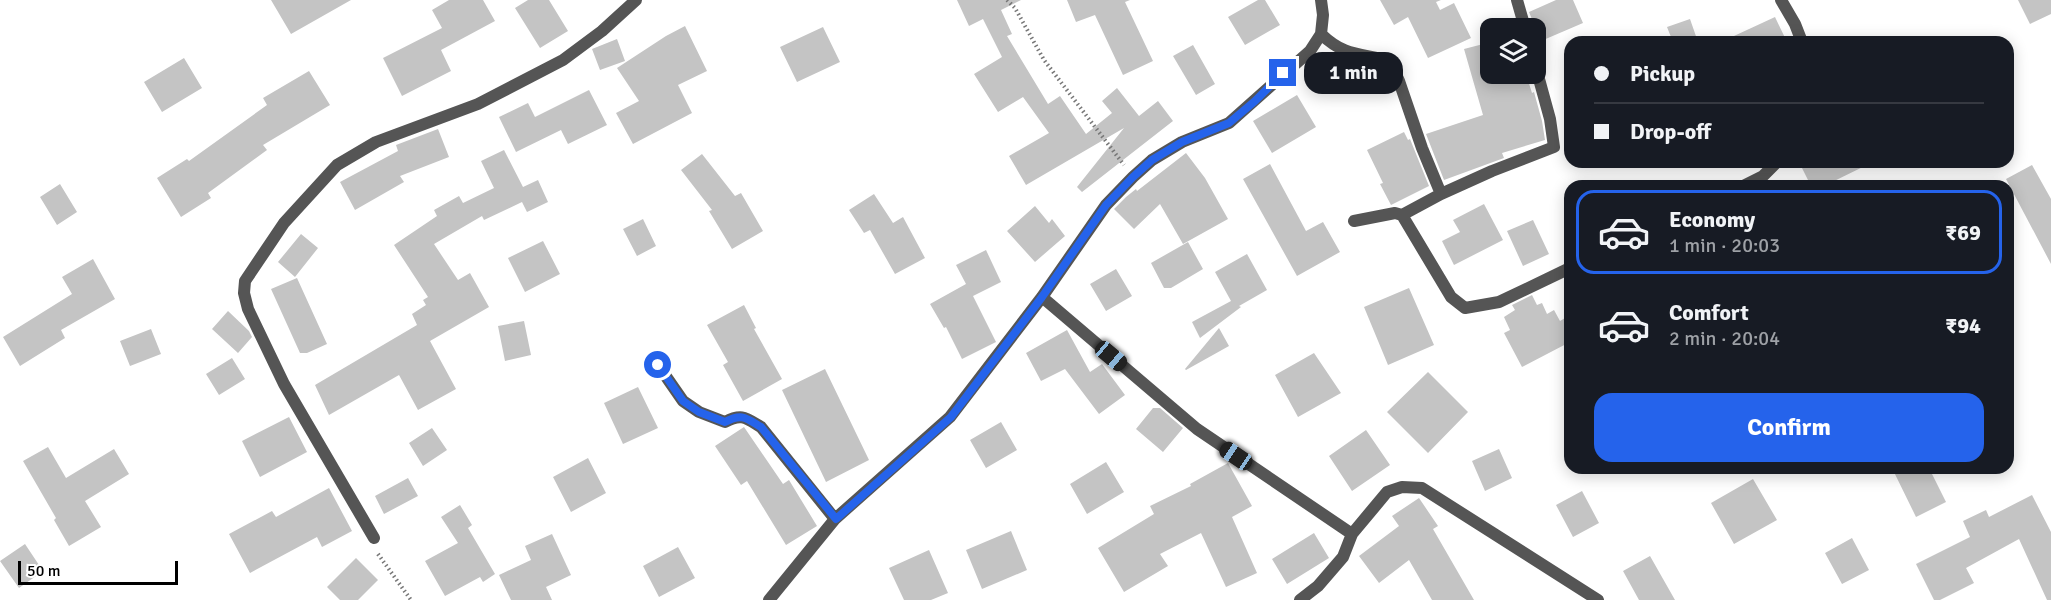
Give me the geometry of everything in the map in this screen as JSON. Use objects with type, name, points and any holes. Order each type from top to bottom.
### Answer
[{"type":"street","points":[[374,538],[284,384],[248,309],[244,293],[245,281],[284,223],[337,165],[376,142],[477,104],[563,60],[603,31],[636,0]]},
{"type":"street","points":[[769,600],[836,519],[951,417],[1042,297],[1106,205],[1133,177],[1152,160],[1182,142],[1229,123],[1310,51],[1321,34],[1323,15],[1321,0]]},
{"type":"street","points":[[1517,0],[1522,18]]},
{"type":"street","points":[[1781,0],[1800,36]]},
{"type":"street","points":[[1321,34],[1333,45],[1355,55],[1390,61],[1441,194]]},
{"type":"street","points":[[1402,215],[1492,171],[1554,147],[1550,119],[1540,84]]},
{"type":"street","points":[[1755,180],[1771,168]]},
{"type":"street","points":[[1354,222],[1395,213],[1402,215],[1451,297],[1465,308],[1499,302],[1564,271]]},
{"type":"street","points":[[1042,297],[1197,429],[1352,534]]},
{"type":"street","points":[[658,365],[683,401],[699,412],[725,422],[736,416],[746,418],[761,427],[836,519]]},
{"type":"street","points":[[1300,600],[1318,586],[1343,557],[1352,534],[1387,492],[1402,487],[1422,488],[1598,600]]},
{"type":"path","points":[[1007,0],[1015,8],[1044,60],[1133,177]]},
{"type":"path","points":[[374,538],[378,554],[411,600]]},
{"type":"building","points":[[271,0],[351,0],[291,34]]},
{"type":"building","points":[[449,0],[483,0],[495,21],[441,50],[451,71],[402,96],[383,58],[442,28],[432,10]]},
{"type":"building","points":[[528,0],[549,0],[568,31],[540,48],[515,8]]},
{"type":"building","points":[[957,0],[1021,0],[1001,10],[1012,34],[1007,36],[1048,104],[1060,96],[1086,134],[1112,113],[1102,101],[1117,88],[1139,116],[1158,101],[1173,121],[1082,192],[1077,187],[1124,128],[1026,185],[1009,156],[1049,133],[1023,97],[998,112],[974,74],[1002,57],[983,19],[969,26]]},
{"type":"building","points":[[1067,0],[1130,0],[1125,2],[1153,61],[1123,75],[1095,15],[1076,22]]},
{"type":"building","points":[[1258,0],[1265,0],[1280,25],[1245,45],[1228,17]]},
{"type":"building","points":[[1380,0],[1441,0],[1436,2],[1440,10],[1454,3],[1471,38],[1428,58],[1408,17],[1394,25]]},
{"type":"building","points":[[1556,0],[1573,0],[1583,23],[1546,39],[1546,18],[1531,18],[1529,12]]},
{"type":"building","points":[[2018,0],[2051,0],[2051,14],[2030,24]]},
{"type":"building","points":[[1775,17],[1784,36],[1734,36]]},
{"type":"building","points":[[1690,19],[1696,36],[1671,36],[1667,27]]},
{"type":"building","points":[[685,26],[707,71],[678,85],[692,113],[633,144],[616,113],[639,101],[617,68]]},
{"type":"building","points":[[823,27],[840,62],[797,82],[780,47]]},
{"type":"building","points":[[617,39],[625,61],[600,70],[592,49]]},
{"type":"building","points":[[1193,45],[1215,84],[1196,95],[1173,56]]},
{"type":"building","points":[[1480,45],[1480,84],[1529,84],[1532,93],[1534,92],[1545,140],[1502,153],[1504,158],[1444,180],[1426,134],[1483,115],[1464,49]]},
{"type":"building","points":[[184,58],[202,88],[162,112],[144,82]]},
{"type":"building","points":[[309,71],[330,105],[263,145],[267,150],[208,193],[211,198],[181,217],[157,178],[187,159],[189,161],[267,105],[263,98]]},
{"type":"building","points":[[589,90],[607,125],[568,144],[561,130],[516,152],[499,117],[528,103],[535,117]]},
{"type":"building","points":[[1297,95],[1316,127],[1272,153],[1253,121]]},
{"type":"building","points":[[438,129],[449,157],[400,176],[404,182],[355,210],[340,182],[398,151],[396,145]]},
{"type":"building","points":[[1404,132],[1408,140],[1410,139],[1429,186],[1391,205],[1367,150]]},
{"type":"building","points":[[504,150],[523,187],[538,180],[548,202],[527,212],[522,202],[484,220],[482,216],[434,244],[458,280],[470,273],[489,307],[430,341],[456,389],[418,410],[399,375],[329,415],[315,385],[417,325],[412,314],[426,305],[423,300],[428,297],[394,245],[437,216],[434,210],[459,196],[463,203],[494,188],[481,161]]},
{"type":"building","points":[[1186,153],[1205,178],[1228,219],[1183,244],[1160,204],[1134,229],[1114,209],[1136,189],[1137,191]]},
{"type":"building","points":[[702,154],[735,196],[741,193],[763,231],[732,249],[709,211],[712,210],[681,170]]},
{"type":"building","points":[[1270,164],[1306,231],[1323,222],[1340,252],[1297,276],[1243,179]]},
{"type":"building","points":[[2032,165],[2051,199],[2051,264],[2014,194],[2014,180],[2006,179]]},
{"type":"building","points":[[1802,168],[1861,168],[1836,180],[1808,180]]},
{"type":"building","points":[[60,184],[77,212],[57,225],[40,197]]},
{"type":"building","points":[[874,194],[893,223],[903,217],[925,258],[895,274],[870,230],[864,233],[849,210]]},
{"type":"building","points":[[1484,204],[1503,240],[1454,265],[1442,241],[1460,232],[1453,220]]},
{"type":"building","points":[[1035,206],[1049,223],[1052,219],[1065,236],[1035,262],[1007,231]]},
{"type":"building","points":[[643,219],[656,246],[637,256],[623,229]]},
{"type":"building","points":[[1533,220],[1549,254],[1523,266],[1507,231]]},
{"type":"building","points":[[301,234],[318,248],[295,277],[278,262]]},
{"type":"building","points":[[543,241],[560,274],[525,292],[508,258]]},
{"type":"building","points":[[1188,242],[1203,269],[1171,288],[1164,288],[1151,263]]},
{"type":"building","points":[[986,250],[1001,282],[973,296],[996,342],[962,359],[946,327],[944,328],[930,304],[966,284],[956,265]]},
{"type":"building","points":[[1247,254],[1267,290],[1239,306],[1241,307],[1200,338],[1192,322],[1231,301],[1215,272]]},
{"type":"building","points":[[93,259],[115,299],[61,330],[65,338],[20,366],[3,337],[72,294],[62,277]]},
{"type":"building","points":[[1116,269],[1132,296],[1106,311],[1090,284]]},
{"type":"building","points":[[297,278],[327,344],[307,353],[300,353],[271,289]]},
{"type":"building","points":[[1409,288],[1434,345],[1388,365],[1364,307]]},
{"type":"building","points":[[1532,295],[1537,305],[1542,303],[1547,314],[1554,310],[1560,321],[1564,319],[1564,345],[1522,367],[1504,333],[1510,330],[1504,317],[1515,310],[1512,305]]},
{"type":"building","points":[[744,305],[756,328],[754,329],[782,379],[743,401],[723,365],[728,362],[707,325]]},
{"type":"building","points":[[228,311],[249,331],[252,337],[238,353],[212,329]]},
{"type":"building","points":[[524,321],[531,355],[505,361],[498,326]]},
{"type":"building","points":[[1219,328],[1229,346],[1186,370],[1185,369]]},
{"type":"building","points":[[151,329],[161,354],[130,366],[120,341]]},
{"type":"building","points":[[1067,330],[1090,372],[1102,364],[1125,395],[1099,414],[1065,369],[1041,381],[1026,353]]},
{"type":"building","points":[[1314,353],[1341,393],[1298,417],[1275,375]]},
{"type":"building","points":[[232,358],[245,379],[219,395],[206,374]]},
{"type":"building","points":[[825,369],[869,460],[826,482],[782,390]]},
{"type":"building","points":[[1428,372],[1468,412],[1428,453],[1387,412]]},
{"type":"building","points":[[638,387],[658,428],[623,444],[604,403]]},
{"type":"building","points":[[1153,408],[1160,408],[1183,428],[1163,452],[1136,429]]},
{"type":"building","points":[[289,417],[307,452],[260,477],[242,441]]},
{"type":"building","points":[[1001,422],[1017,450],[986,468],[970,440]]},
{"type":"building","points":[[744,427],[783,484],[789,480],[817,526],[786,545],[747,481],[741,485],[715,446]]},
{"type":"building","points":[[432,428],[447,450],[423,466],[409,443]]},
{"type":"building","points":[[1366,430],[1390,465],[1352,491],[1329,456]]},
{"type":"building","points":[[48,447],[66,478],[114,449],[129,474],[85,501],[101,527],[69,546],[54,520],[56,518],[23,461]]},
{"type":"building","points":[[1499,449],[1512,478],[1485,491],[1472,461]]},
{"type":"building","points":[[588,458],[606,493],[571,512],[553,477]]},
{"type":"building","points":[[1106,462],[1124,492],[1087,514],[1070,484]]},
{"type":"building","points":[[1228,463],[1252,506],[1232,517],[1257,573],[1226,587],[1201,533],[1160,554],[1168,566],[1124,592],[1098,548],[1154,514],[1150,506],[1191,486],[1190,484]]},
{"type":"building","points":[[1895,474],[1932,474],[1946,502],[1916,517]]},
{"type":"building","points":[[408,478],[418,496],[384,514],[375,496]]},
{"type":"building","points":[[1753,479],[1777,520],[1734,544],[1711,503]]},
{"type":"building","points":[[329,488],[352,531],[322,547],[317,537],[250,573],[229,534],[272,511],[276,517]]},
{"type":"building","points":[[1582,491],[1599,523],[1573,537],[1556,505]]},
{"type":"building","points":[[2032,495],[2051,532],[2051,600],[2047,600],[2019,539],[1966,568],[1974,583],[1940,600],[1934,600],[1916,564],[1970,537],[1963,521],[1986,510],[1989,517]]},
{"type":"building","points":[[1419,498],[1438,526],[1433,529],[1474,600],[1432,600],[1409,560],[1379,583],[1359,556],[1399,526],[1392,516]]},
{"type":"building","points":[[460,505],[472,525],[468,528],[495,574],[483,582],[480,577],[445,596],[425,561],[458,543],[441,517]]},
{"type":"building","points":[[1011,531],[1027,570],[982,589],[966,550]]},
{"type":"building","points":[[1314,533],[1329,558],[1287,584],[1272,559]]},
{"type":"building","points":[[552,534],[571,575],[546,587],[552,600],[511,600],[499,575],[531,560],[525,546]]},
{"type":"building","points":[[1852,538],[1869,570],[1842,584],[1825,553]]},
{"type":"building","points":[[25,544],[43,571],[19,588],[0,561]]},
{"type":"building","points":[[678,547],[695,578],[659,597],[643,566]]},
{"type":"building","points":[[929,550],[948,593],[931,600],[904,600],[889,568]]},
{"type":"building","points":[[1650,556],[1675,600],[1639,600],[1623,571]]},
{"type":"building","points":[[356,558],[378,580],[358,600],[340,600],[327,587]]},
{"type":"route","points":[[658,365],[683,401],[699,412],[725,422],[736,416],[746,418],[761,427],[836,519],[951,417],[1042,297],[1106,205],[1133,177],[1152,160],[1182,142],[1229,123],[1283,73]]}]
